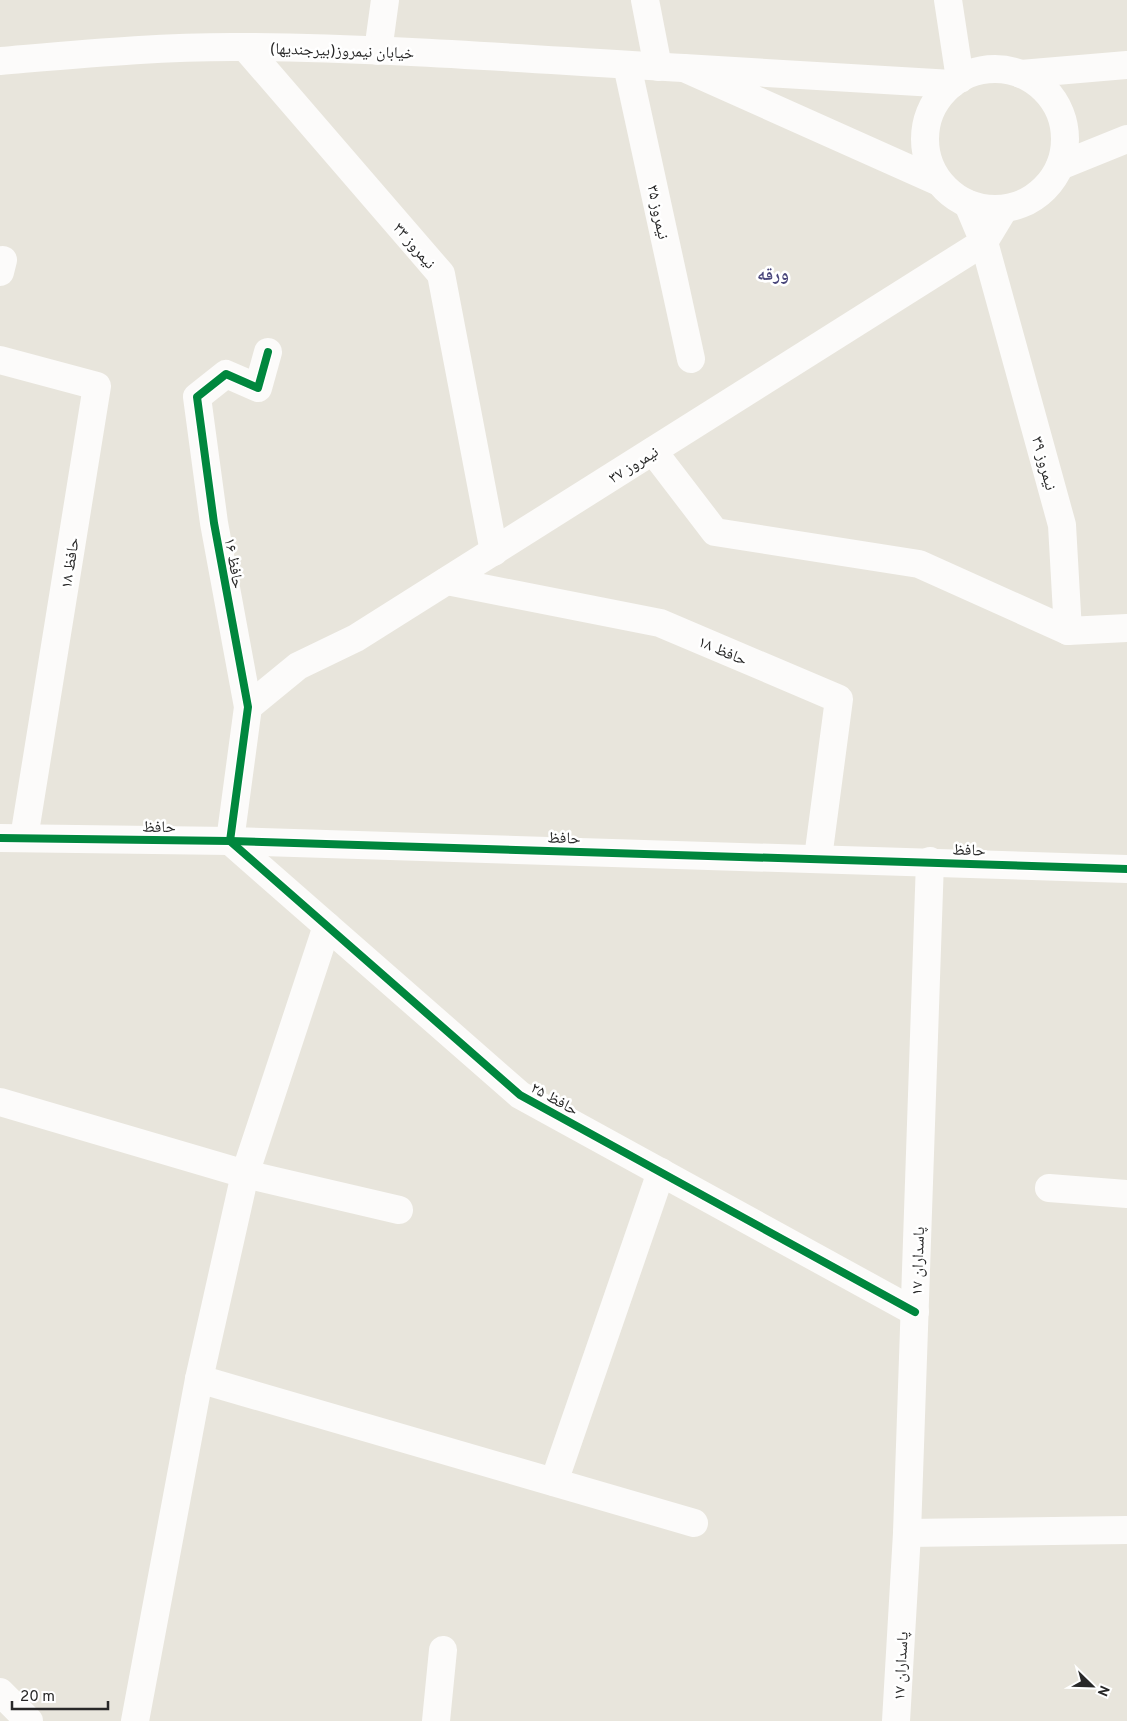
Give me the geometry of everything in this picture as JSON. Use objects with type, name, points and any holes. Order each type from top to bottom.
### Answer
[{"type":"street","points":[[378,51],[386,0]]},
{"type":"street","points":[[645,0],[671,67],[939,182]]},
{"type":"street","points":[[948,0],[956,81]]},
{"type":"street","name":"خیابان نیمروز(بیرجندیها)","points":[[0,61],[112,51],[244,46],[378,51],[956,81]]},
{"type":"street","name":"نیمروز ۳۳","points":[[244,46],[441,274],[494,552]]},
{"type":"street","name":"نیمروز ۳۵","points":[[627,65],[690,359]]},
{"type":"street","points":[[1021,74],[1127,65]]},
{"type":"street","points":[[985,69],[1004,69],[1021,74],[1040,86],[1058,109],[1063,122],[1065,144],[1060,166],[1051,182],[1038,195],[1022,204],[1004,209],[986,209],[968,204],[952,195],[939,182],[929,163],[926,134],[927,119],[937,100],[956,81],[985,69]]},
{"type":"street","points":[[1060,166],[1127,139]]},
{"type":"street","points":[[968,204],[984,242]]},
{"type":"street","points":[[984,242],[1004,209]]},
{"type":"street","name":"نیمروز ۳۷","points":[[248,708],[298,666],[356,638],[447,582],[984,242]]},
{"type":"street","name":"نیمروز ۳۹","points":[[984,242],[1062,525],[1068,631]]},
{"type":"street","name":"حافظ ۱۶","points":[[230,841],[248,708],[214,523],[198,398],[226,374],[258,388],[268,352]]},
{"type":"street","name":"حافظ ۱۸","points":[[0,360],[97,386],[12,838]]},
{"type":"street","points":[[653,451],[715,532],[918,564],[1068,631],[1127,628]]},
{"type":"street","name":"حافظ ۱۸","points":[[447,582],[660,623],[839,699],[818,858]]},
{"type":"street","name":"حافظ","points":[[12,838],[230,841],[930,861],[1127,869]]},
{"type":"street","name":"حافظ ۲۵","points":[[230,841],[520,1095],[915,1312]]},
{"type":"street","name":"پاسداران ۱۷","points":[[896,1721],[907,1533],[930,861]]},
{"type":"street","points":[[135,1721],[199,1379],[245,1174],[327,926]]},
{"type":"street","points":[[0,1102],[245,1174],[399,1210]]},
{"type":"street","points":[[554,1482],[662,1172]]},
{"type":"street","points":[[1049,1188],[1127,1194]]},
{"type":"street","points":[[199,1379],[694,1523]]},
{"type":"street","points":[[907,1533],[1127,1530]]},
{"type":"street","points":[[436,1721],[444,1650]]},
{"type":"street","points":[[5,1705],[29,1721]]},
{"type":"cycle path","points":[[268,352],[258,388],[226,374],[197,397],[214,523],[248,707],[230,841],[520,1095],[915,1312]]},
{"type":"cycle path","points":[[0,838],[230,841],[1127,869]]},
{"type":"district","name":"ورقه","points":[[773,274]]}]
